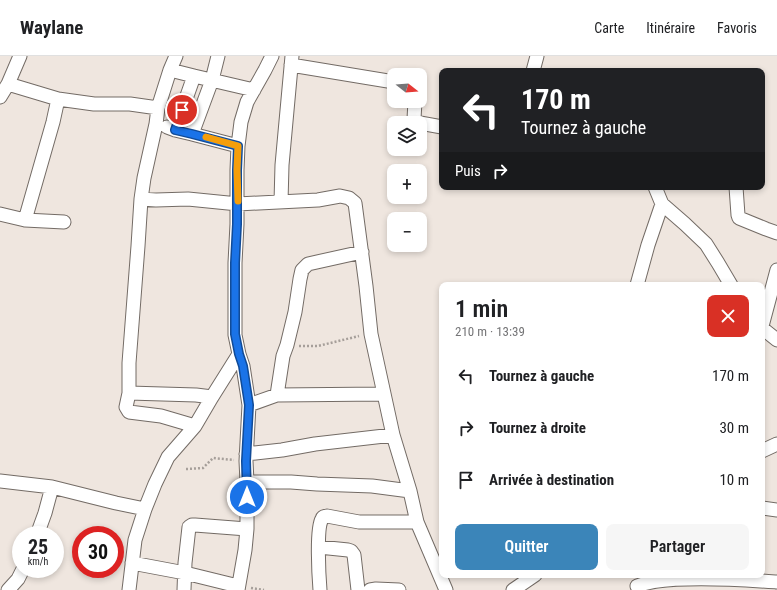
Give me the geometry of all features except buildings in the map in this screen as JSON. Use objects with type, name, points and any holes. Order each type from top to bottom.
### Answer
[{"type":"street","points":[[0,97],[8,84],[20,56]]},
{"type":"street","points":[[176,56],[158,108],[141,199],[129,363],[129,393],[126,407],[129,412],[161,416],[195,426]]},
{"type":"street","points":[[192,134],[212,80],[218,56]]},
{"type":"street","points":[[132,563],[185,573],[238,588],[247,529],[246,457],[249,405],[243,366],[235,334],[234,287],[238,204],[238,146],[241,122],[248,102],[272,56]]},
{"type":"street","points":[[534,68],[537,56]]},
{"type":"street","points":[[281,202],[282,165],[291,61],[387,81]]},
{"type":"street","points":[[170,70],[254,90]]},
{"type":"street","points":[[175,130],[194,76]]},
{"type":"street","points":[[8,84],[58,99],[94,104],[130,104],[158,108]]},
{"type":"street","points":[[25,220],[53,122],[58,99]]},
{"type":"street","points":[[156,124],[238,146]]},
{"type":"street","points":[[427,124],[439,126]]},
{"type":"street","points":[[656,190],[662,204],[706,244],[729,282]]},
{"type":"street","points":[[736,190],[738,215],[740,218],[766,230],[777,233]]},
{"type":"street","points":[[141,199],[188,199],[238,204],[318,200],[340,196],[349,198],[355,203],[371,334],[392,435],[410,491],[417,522],[439,574]]},
{"type":"street","points":[[638,282],[648,245],[662,204]]},
{"type":"street","points":[[0,214],[25,220],[64,222]]},
{"type":"street","points":[[277,396],[283,356],[295,312],[302,270],[308,264],[362,252]]},
{"type":"street","points":[[765,316],[777,270]]},
{"type":"street","points":[[765,330],[777,340]]},
{"type":"street","points":[[128,590],[135,540],[155,484],[168,457],[195,426],[239,354]]},
{"type":"street","points":[[129,393],[212,397]]},
{"type":"street","points":[[249,405],[277,396],[383,394]]},
{"type":"street","points":[[246,457],[316,444],[392,435]]},
{"type":"street","points":[[765,450],[777,444]]},
{"type":"street","points":[[0,481],[52,487],[145,509]]},
{"type":"street","points":[[247,482],[292,482],[372,486],[410,491]]},
{"type":"street","points":[[40,526],[52,487]]},
{"type":"street","points":[[765,508],[777,510]]},
{"type":"street","points":[[320,590],[319,547],[322,518],[327,516],[368,523],[417,522]]},
{"type":"street","points":[[184,590],[185,563],[189,530],[192,525],[247,529]]},
{"type":"street","points":[[319,547],[352,551],[354,555],[358,590]]},
{"type":"street","points":[[8,590],[18,578]]},
{"type":"street","points":[[441,578],[446,590]]},
{"type":"street","points":[[513,590],[531,578]]},
{"type":"street","points":[[638,584],[670,580],[726,579],[777,582]]},
{"type":"street","points":[[370,590],[399,590]]},
{"type":"path","points":[[287,344],[291,346],[318,346],[371,334]]},
{"type":"path","points":[[186,469],[203,468],[213,458],[246,457]]},
{"type":"slow traffic","points":[[206,137],[238,146],[238,201]]},
{"type":"route","points":[[182,110],[175,130],[238,146],[238,204],[234,287],[235,334],[243,366],[249,405],[246,461],[247,497]]}]
